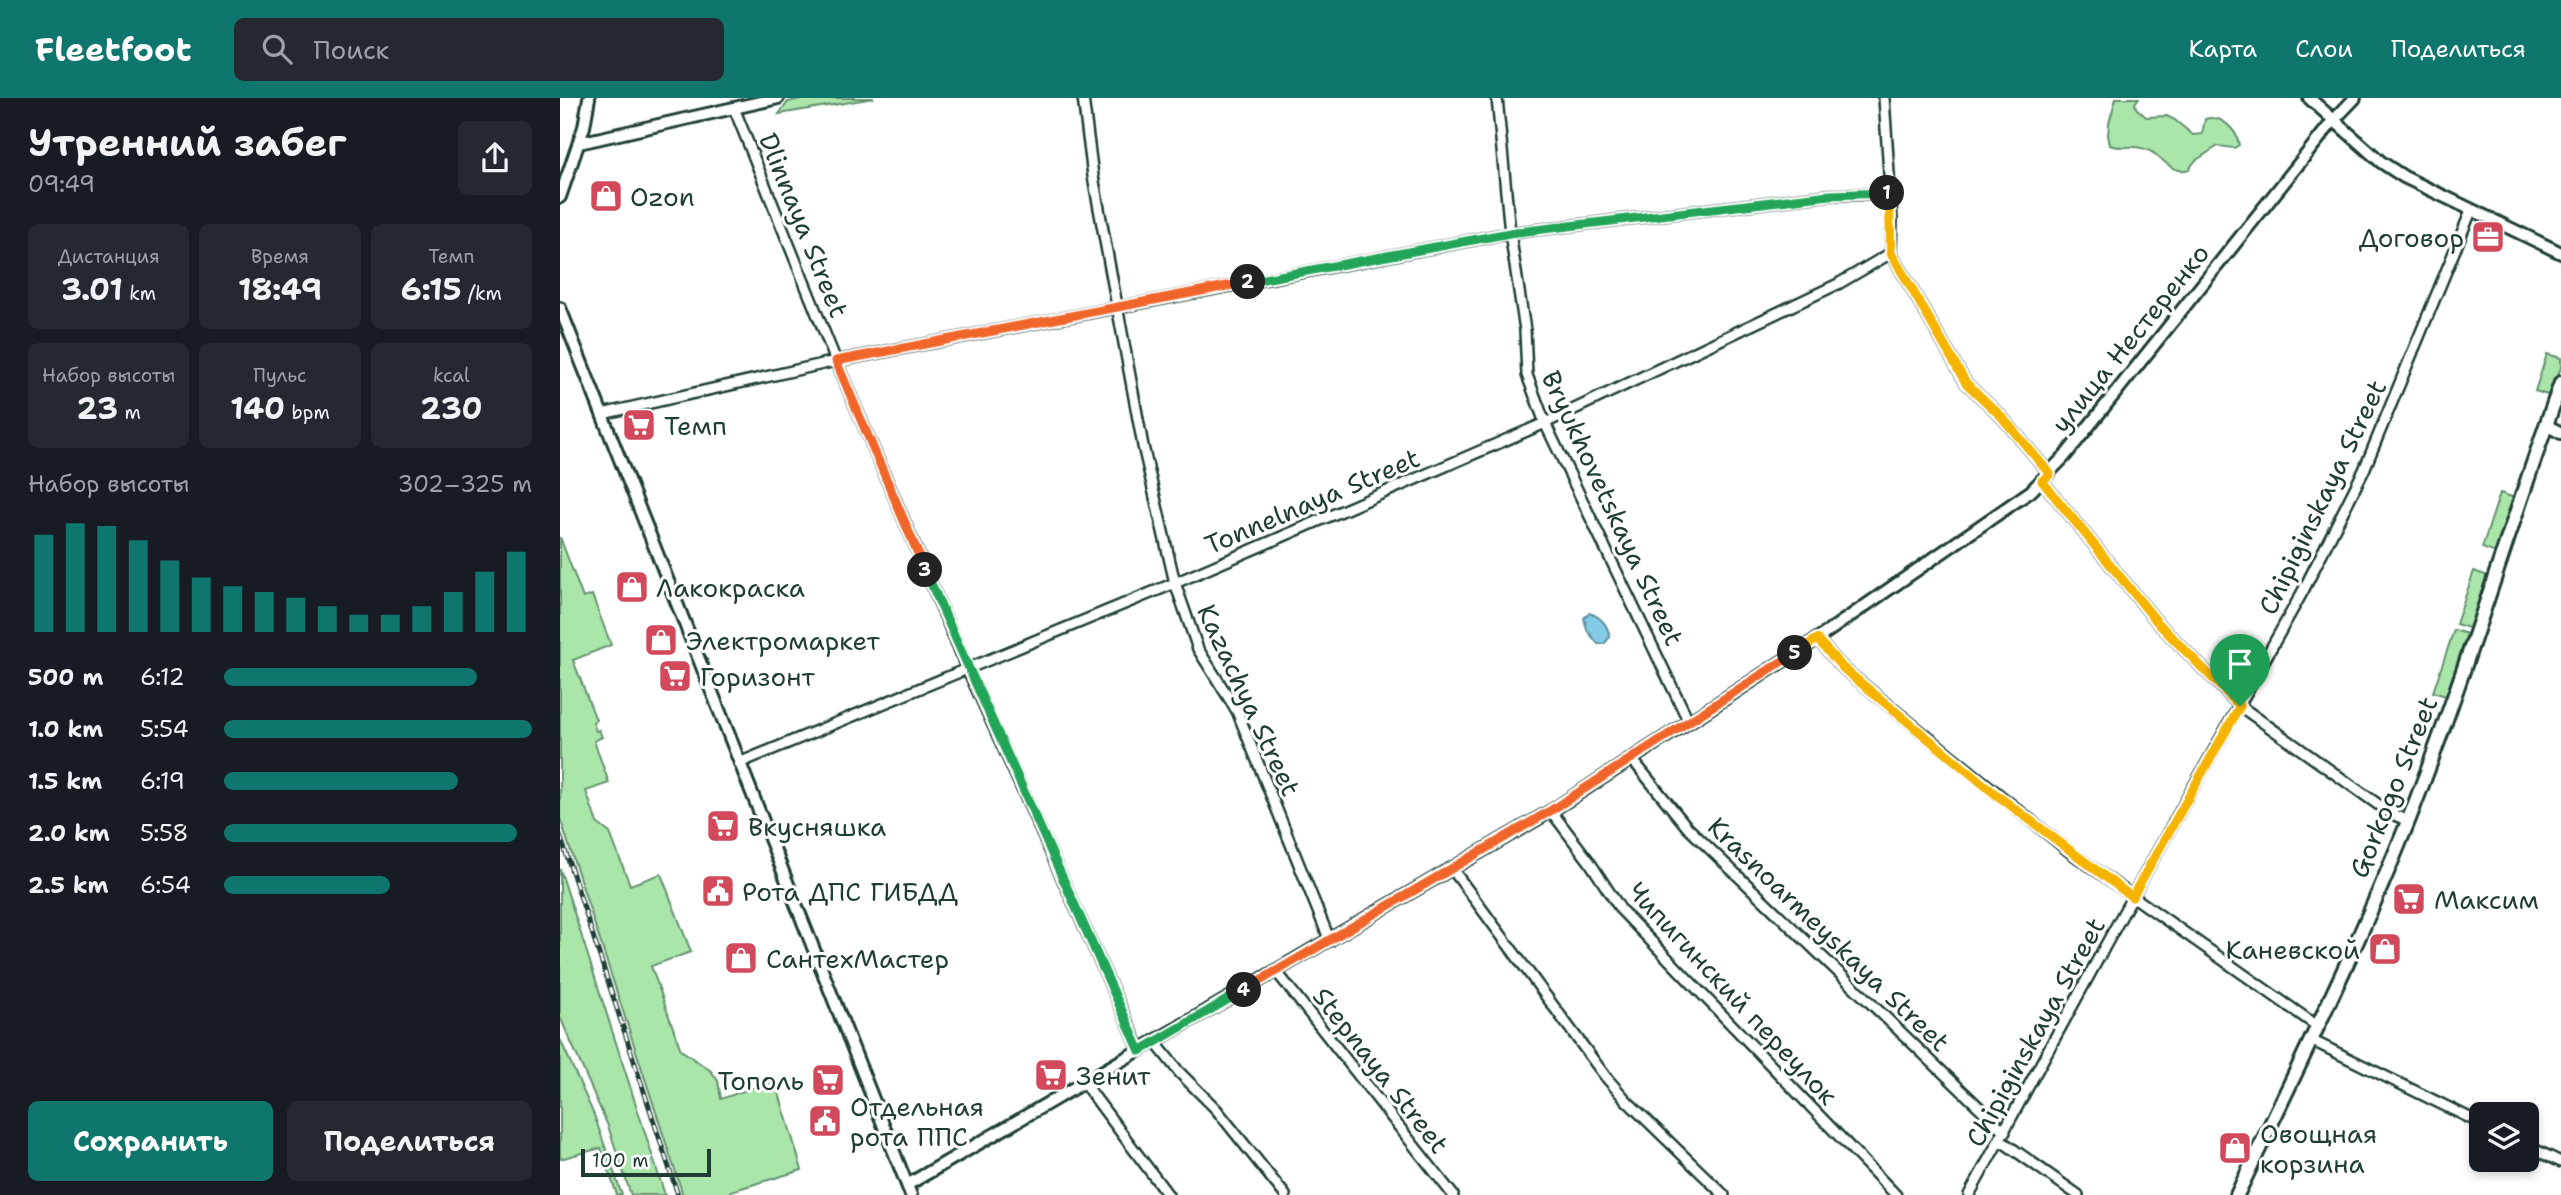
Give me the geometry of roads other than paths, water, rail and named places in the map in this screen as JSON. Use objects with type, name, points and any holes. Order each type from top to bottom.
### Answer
[{"type":"main road","name":"Gorkogo Street","points":[[2237,1195],[2311,1040],[2408,821],[2469,654],[2561,383]]},
{"type":"street","points":[[560,197],[579,143],[589,98]]},
{"type":"street","points":[[579,143],[778,98]]},
{"type":"street","name":"Kazachya Street","points":[[1083,98],[1093,176],[1143,446],[1175,583],[1198,649],[1237,711],[1330,941]]},
{"type":"street","name":"Bryukhovetskaya Street","points":[[1497,98],[1527,375],[1545,423],[1689,722]]},
{"type":"street","points":[[1884,98],[1891,253],[1966,383],[2001,416],[2158,623],[2240,706],[2390,813],[2408,821]]},
{"type":"street","points":[[2309,98],[2381,162],[2404,177],[2561,253]]},
{"type":"street","name":"улица Нестеренко","points":[[909,1190],[1084,1083],[1453,870],[1632,760],[1817,639],[2046,477],[2333,121],[2355,98]]},
{"type":"street","name":"Dlinnaya Street","points":[[734,108],[836,361],[968,670],[1140,1051]]},
{"type":"street","points":[[602,414],[836,361],[1510,233],[1830,195],[1889,194]]},
{"type":"street","name":"Chipiginskaya Street","points":[[1969,1195],[2303,591],[2364,470],[2471,211]]},
{"type":"street","name":"Tonnelnaya Street","points":[[739,763],[1175,583],[1545,423],[1838,284],[1891,253]]},
{"type":"street","points":[[560,308],[909,1190]]},
{"type":"street","points":[[2546,425],[2561,433]]},
{"type":"street","points":[[1817,639],[1844,669],[1994,793],[2132,897],[2317,1026]]},
{"type":"street","name":"Krasnoarmeyskaya Street","points":[[1632,760],[1687,827],[2003,1136],[2078,1195]]},
{"type":"street","name":"Чипигинский переулок","points":[[1550,811],[1621,910],[1896,1195]]},
{"type":"street","points":[[1453,870],[1611,1083],[1724,1195]]},
{"type":"street","name":"Stepnaya Street","points":[[1276,971],[1453,1195]]},
{"type":"street","points":[[2311,1040],[2469,1118]]},
{"type":"street","points":[[1155,1042],[1179,1072],[1216,1109],[1285,1195]]},
{"type":"street","points":[[1084,1083],[1168,1195]]},
{"type":"street","points":[[2539,1152],[2561,1162]]},
{"type":"water","points":[[1589,613],[1600,619],[1608,629],[1610,637],[1604,644],[1598,644],[1587,630],[1584,618]]},
{"type":"railway","points":[[560,835],[678,1195]]},
{"type":"place","name":"Ozon","points":[[606,196]]},
{"type":"place","name":"Договор","points":[[2488,237]]},
{"type":"place","name":"Темп","points":[[639,425]]},
{"type":"place","name":"Лакокраска","points":[[632,587]]},
{"type":"place","name":"Электромаркет","points":[[661,640]]},
{"type":"place","name":"Горизонт","points":[[675,676]]},
{"type":"place","name":"Вкусняшка","points":[[723,826]]},
{"type":"place","name":"Рота ДПС ГИБДД","points":[[718,891]]},
{"type":"place","name":"Максим","points":[[2409,899]]},
{"type":"place","name":"Каневской","points":[[2385,949]]},
{"type":"place","name":"СантехМастер","points":[[741,958]]},
{"type":"place","name":"Зенит","points":[[1051,1075]]},
{"type":"place","name":"Тополь","points":[[828,1080]]},
{"type":"place","name":"Отдельная рота ППС","points":[[825,1121]]},
{"type":"place","name":"Овощная корзина","points":[[2235,1148]]}]
